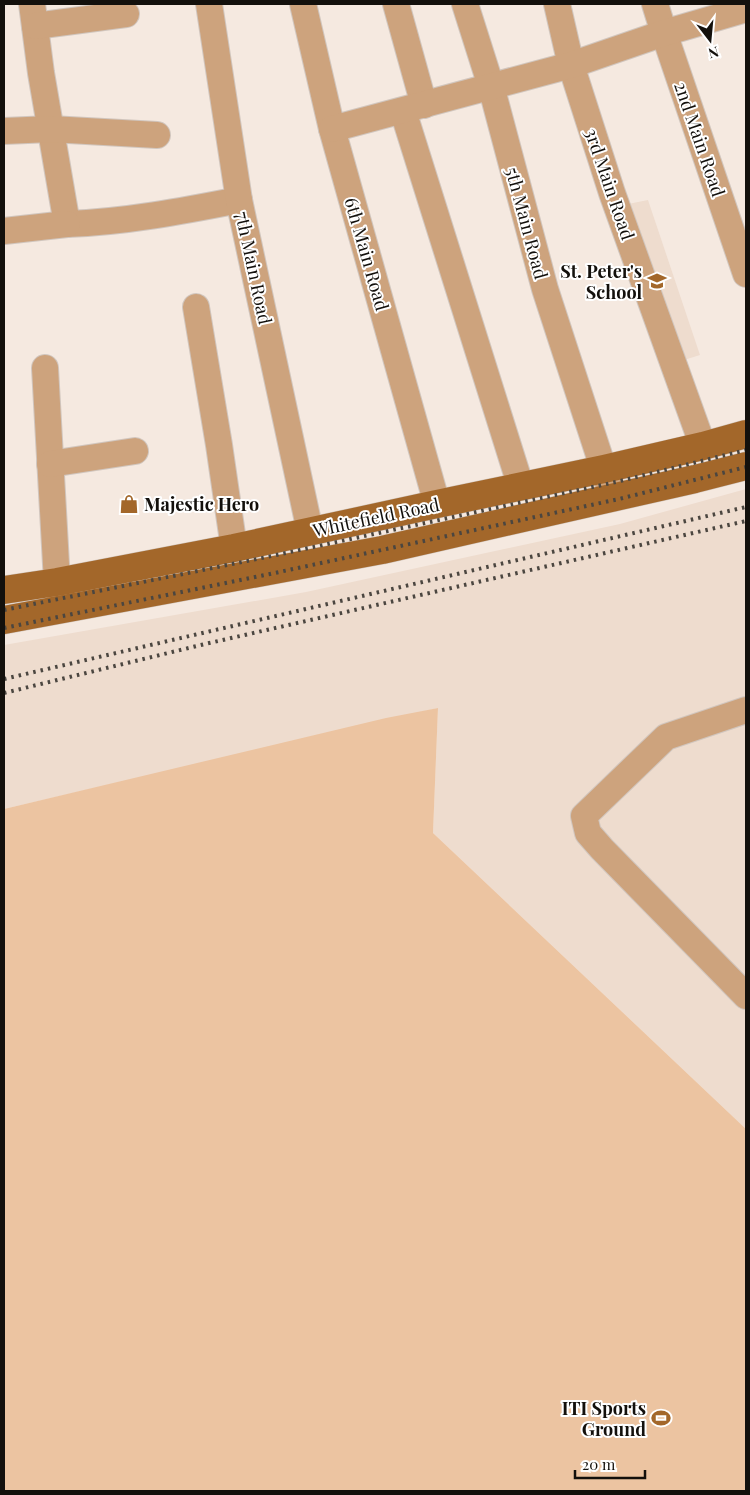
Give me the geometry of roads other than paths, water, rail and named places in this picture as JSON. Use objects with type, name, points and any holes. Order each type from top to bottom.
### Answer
[{"type":"main road","name":"Whitefield Road","points":[[4,590],[57,582],[234,548],[604,469],[746,434]]},
{"type":"main road","name":"Whitefield Road","points":[[4,620],[382,550],[746,466]]},
{"type":"street","name":"7th Main Road","points":[[209,4],[239,200],[310,531]]},
{"type":"street","name":"6th Main Road","points":[[303,4],[332,129],[437,504]]},
{"type":"street","points":[[396,4],[413,108],[521,487]]},
{"type":"street","name":"5th Main Road","points":[[465,4],[491,86],[545,289],[613,498]]},
{"type":"street","name":"3rd Main Road","points":[[557,4],[572,65],[612,193],[703,446]]},
{"type":"street","name":"2nd Main Road","points":[[655,4],[746,274]]},
{"type":"street","points":[[332,129],[572,65],[664,33],[746,10]]},
{"type":"street","points":[[67,224],[41,73],[34,15],[126,14]]},
{"type":"street","points":[[4,131],[51,129],[157,134]]},
{"type":"street","points":[[4,231],[160,215],[239,200]]},
{"type":"street","points":[[196,307],[234,548]]},
{"type":"street","points":[[45,368],[57,582],[62,609]]},
{"type":"street","points":[[50,464],[135,451]]},
{"type":"street","points":[[746,710],[666,737],[584,816],[588,833],[602,849],[746,996]]},
{"type":"railway","points":[[4,610],[267,557],[616,482],[746,450]]},
{"type":"railway","points":[[4,628],[270,574],[619,499],[746,467]]},
{"type":"railway","points":[[4,679],[746,507]]},
{"type":"railway","points":[[4,693],[205,644],[746,521]]},
{"type":"place","name":"St. Peter's School","points":[[657,281]]},
{"type":"place","name":"Majestic Hero","points":[[129,504]]},
{"type":"place","name":"ITI Sports Ground","points":[[661,1418]]}]
